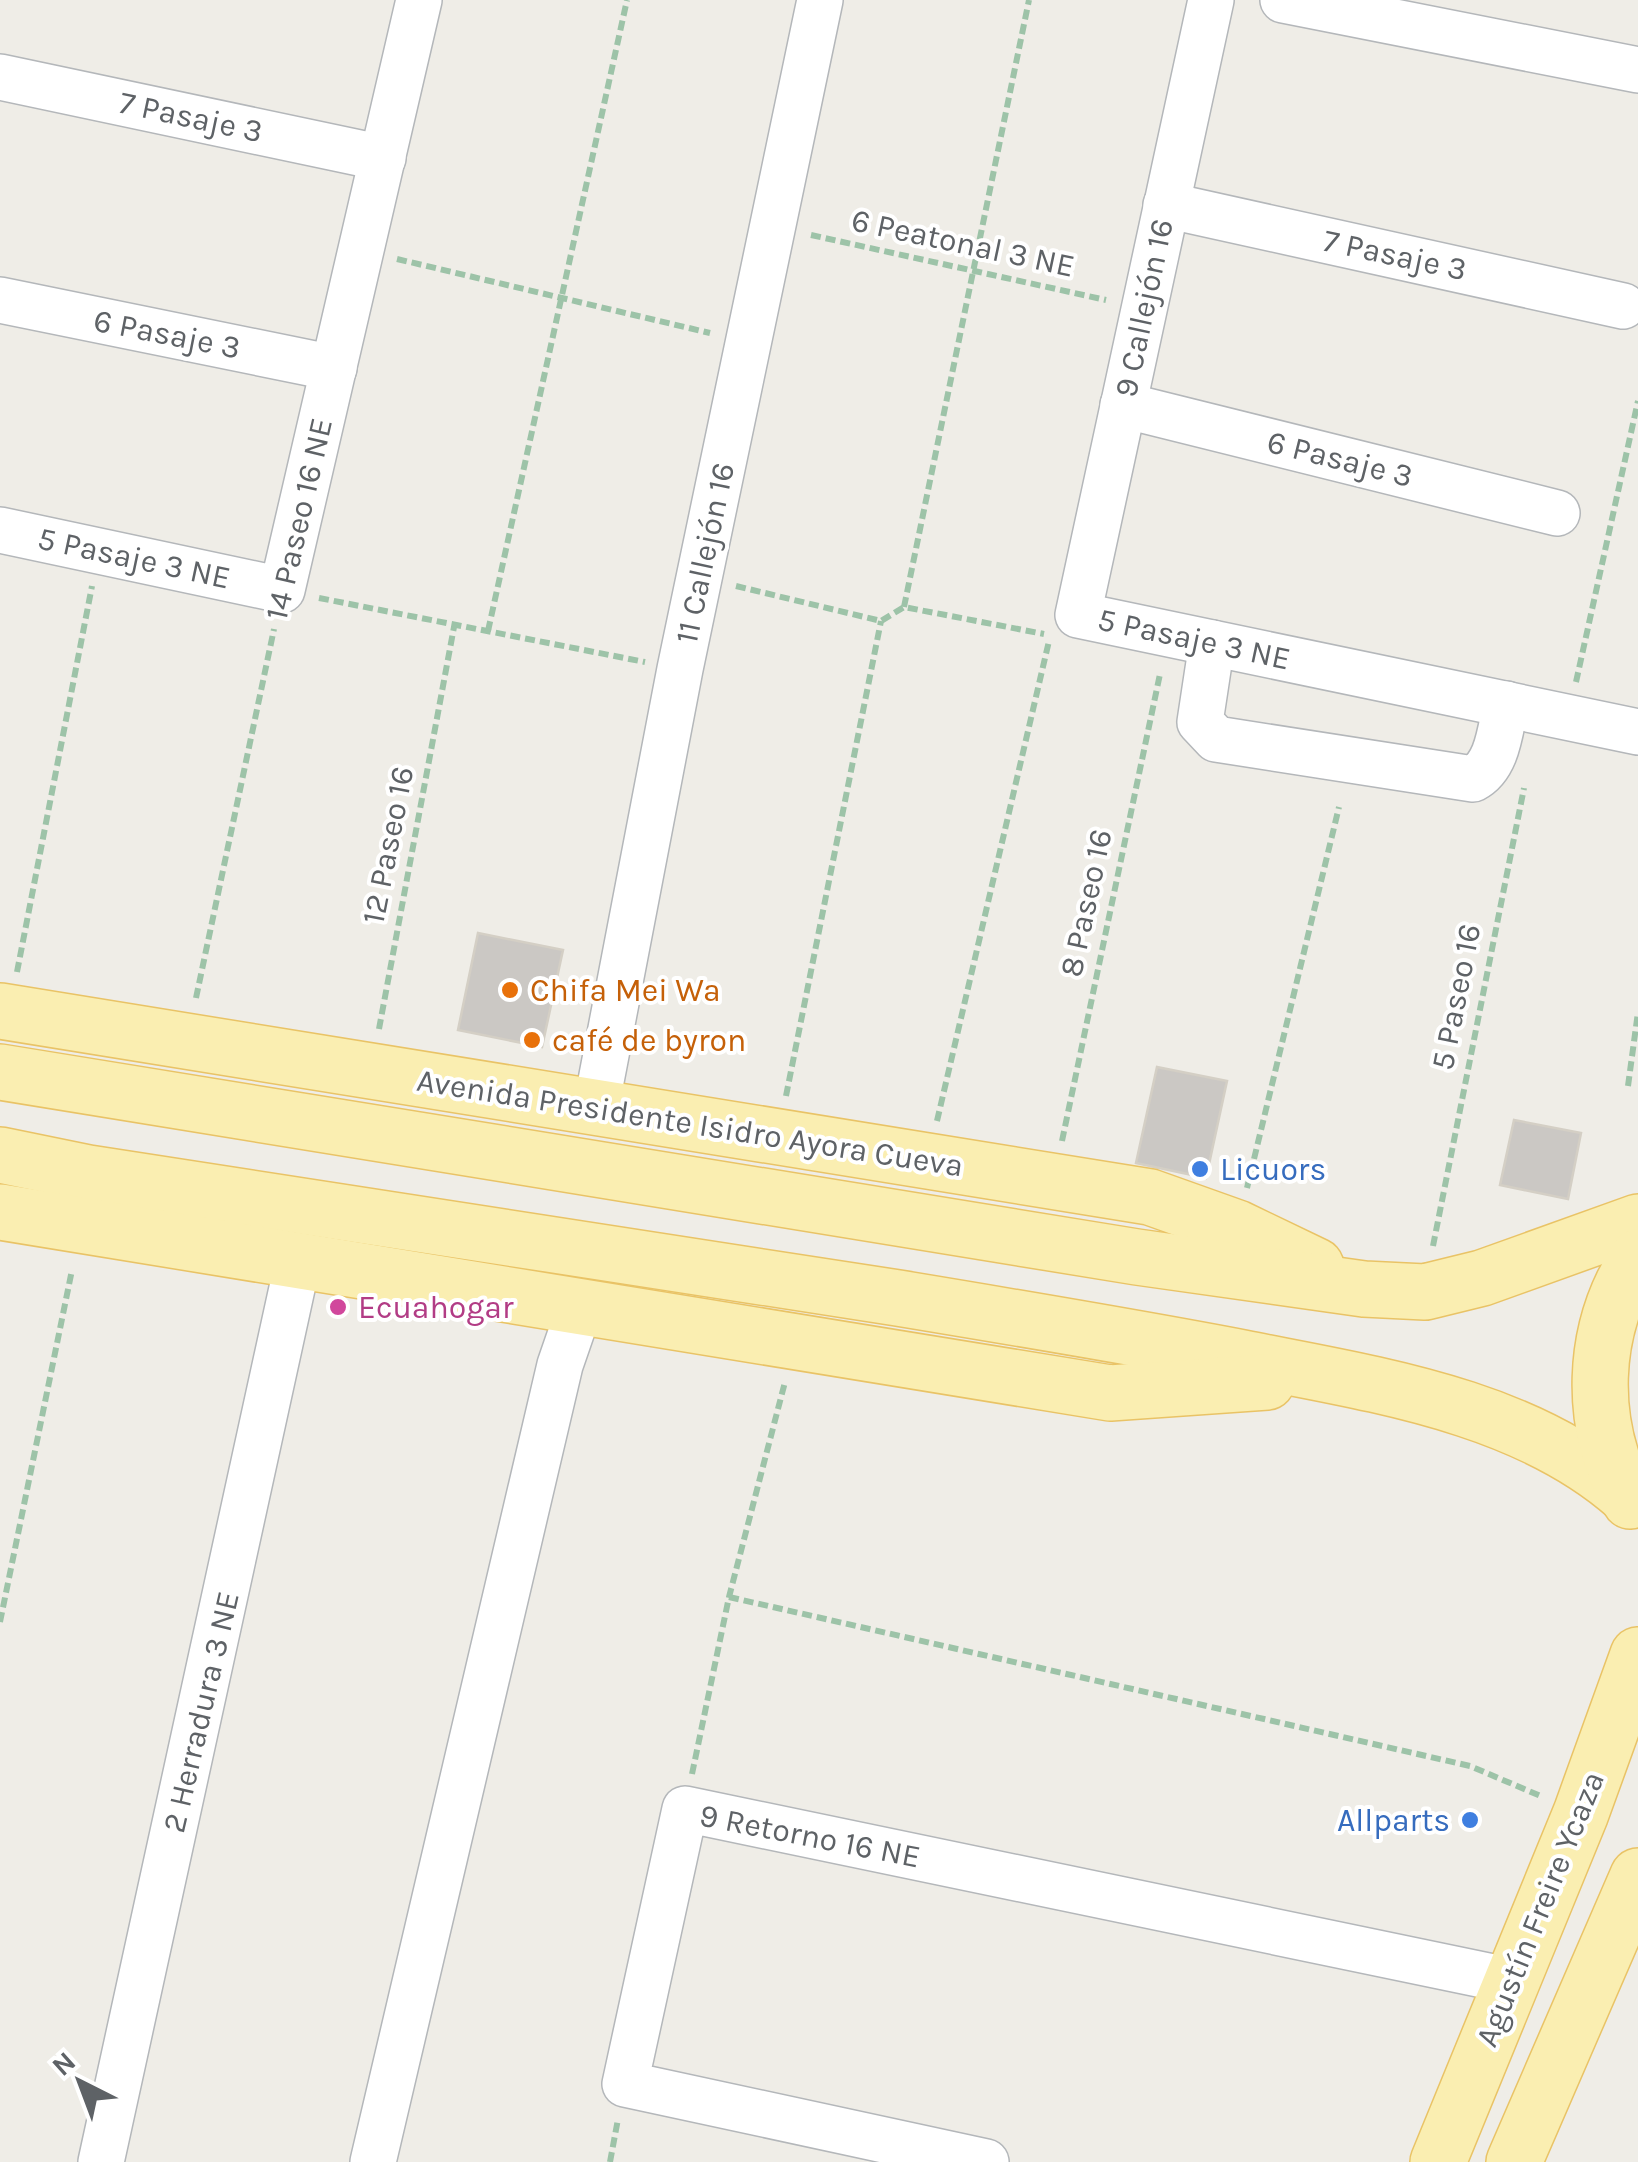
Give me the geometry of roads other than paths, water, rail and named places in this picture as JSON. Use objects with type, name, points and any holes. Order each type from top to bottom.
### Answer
[{"type":"main road","name":"Avenida Presidente Isidro Ayora Cueva","points":[[5,1011],[1150,1197],[1237,1228],[1364,1288]]},
{"type":"main road","name":"Avenida Presidente Isidro Ayora Cueva","points":[[0,1072],[1118,1254],[1364,1288],[1424,1292],[1482,1278],[1638,1222]]},
{"type":"main road","points":[[0,1155],[1102,1331],[1340,1378],[1487,1417],[1560,1448],[1598,1470],[1632,1505]]},
{"type":"main road","points":[[81,1226],[88,1172]]},
{"type":"main road","points":[[0,1212],[1110,1393],[1340,1378]]},
{"type":"main road","points":[[1632,1505],[1609,1454],[1601,1416],[1600,1374],[1605,1332],[1638,1256]]},
{"type":"main road","name":"Agustín Freire Ycaza","points":[[1438,2162],[1581,1813],[1638,1655]]},
{"type":"main road","points":[[1514,2162],[1638,1876]]},
{"type":"street","name":"14 Paseo 16 NE","points":[[282,590],[419,0]]},
{"type":"street","name":"11 Callejón 16","points":[[596,1107],[680,668],[820,0]]},
{"type":"street","name":"9 Callejón 16","points":[[1064,625],[1123,405],[1211,0]]},
{"type":"street","points":[[1283,0],[1638,70]]},
{"type":"street","name":"7 Pasaje 3","points":[[0,77],[383,158]]},
{"type":"street","name":"7 Pasaje 3","points":[[1166,205],[1623,306]]},
{"type":"street","name":"6 Pasaje 3","points":[[0,300],[334,368]]},
{"type":"street","name":"6 Pasaje 3","points":[[1123,405],[1557,513]]},
{"type":"street","name":"5 Pasaje 3 NE","points":[[0,530],[282,590]]},
{"type":"street","name":"5 Pasaje 3 NE","points":[[1064,625],[1169,634],[1212,642],[1638,732]]},
{"type":"street","points":[[1212,642],[1200,722],[1216,739],[1473,779],[1486,772],[1493,758],[1538,711]]},
{"type":"street","name":"2 Herradura 3 NE","points":[[101,2162],[298,1261]]},
{"type":"street","points":[[373,2162],[560,1365],[580,1307]]},
{"type":"street","name":"9 Retorno 16 NE","points":[[986,2162],[624,2084],[685,1809],[1512,1981]]},
{"type":"place","name":"Chifa Mei Wa","points":[[510,990]]},
{"type":"place","name":"café de byron","points":[[532,1040]]},
{"type":"place","name":"Licuors","points":[[1200,1169]]},
{"type":"place","name":"Ecuahogar","points":[[338,1307]]},
{"type":"place","name":"Allparts","points":[[1470,1820]]}]
